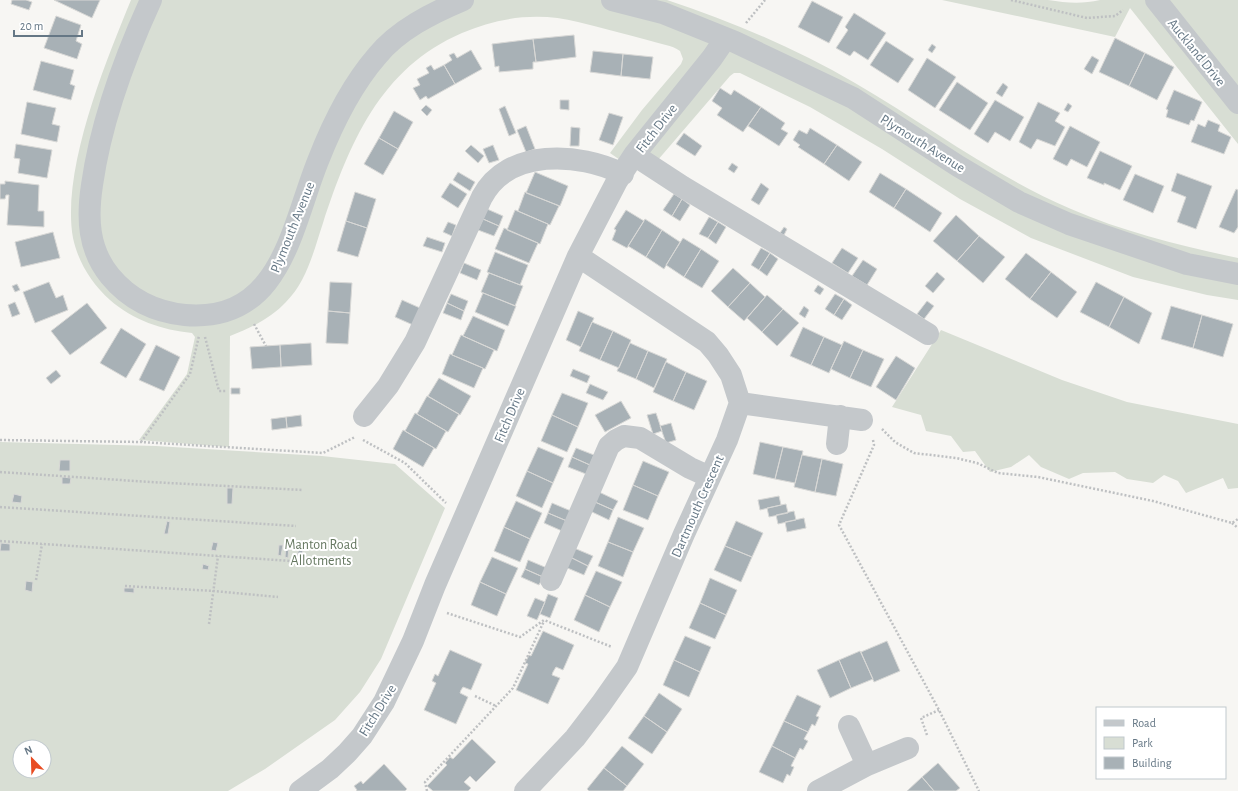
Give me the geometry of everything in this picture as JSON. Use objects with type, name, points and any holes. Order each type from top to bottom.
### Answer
[{"type":"street","name":"Plymouth Avenue","points":[[151,0],[121,72],[106,124],[94,172],[88,225],[93,245],[99,260],[121,288],[138,301],[160,310],[178,314],[204,315],[229,309],[245,301],[264,286],[274,274],[296,224],[319,157],[343,108],[377,56],[392,41],[416,23],[429,10],[434,0]]},
{"type":"street","name":"Plymouth Avenue","points":[[416,23],[463,0]]},
{"type":"street","name":"Plymouth Avenue","points":[[612,0],[663,13],[730,41],[853,98],[952,162],[1026,205],[1069,224],[1107,239],[1186,264],[1238,274]]},
{"type":"street","name":"Auckland Drive","points":[[1156,0],[1238,103]]},
{"type":"street","name":"Fitch Drive","points":[[300,791],[347,753],[375,718],[393,686],[578,256],[634,155],[712,58],[730,41]]},
{"type":"street","points":[[634,155],[769,246],[928,334]]},
{"type":"street","points":[[364,416],[388,386],[415,342],[482,197],[491,184],[517,166],[547,159],[566,158],[592,162],[606,165],[623,174]]},
{"type":"street","points":[[578,256],[707,342],[718,355],[730,375],[740,403],[862,420]]},
{"type":"street","name":"Dartmouth Crescent","points":[[525,791],[576,738],[601,704],[633,654],[684,534],[727,440],[740,403]]},
{"type":"street","points":[[837,444],[840,416]]},
{"type":"street","points":[[551,580],[609,446],[616,440],[629,436],[640,438],[690,468],[710,477]]},
{"type":"street","points":[[849,726],[867,765]]},
{"type":"street","points":[[818,791],[867,765],[908,748]]},
{"type":"path","points":[[730,41],[765,0]]},
{"type":"path","points":[[1011,0],[1087,18],[1115,16],[1123,10]]},
{"type":"path","points":[[204,315],[204,334],[220,391],[227,391]]},
{"type":"path","points":[[141,442],[190,374],[204,315]]},
{"type":"path","points":[[253,321],[266,346]]},
{"type":"path","points":[[862,420],[877,424],[895,442],[914,453],[970,461],[998,473],[1038,477],[1153,501],[1232,523],[1238,528]]},
{"type":"path","points":[[862,420],[871,427],[874,445],[839,525],[939,710],[979,791]]},
{"type":"path","points":[[0,440],[141,442],[323,453],[356,436],[405,463],[449,506],[466,514]]},
{"type":"path","points":[[0,472],[303,490]]},
{"type":"path","points":[[0,507],[296,526]]},
{"type":"path","points":[[1232,523],[1238,519]]},
{"type":"path","points":[[0,541],[291,561]]},
{"type":"path","points":[[36,580],[42,544]]},
{"type":"path","points":[[209,624],[218,556]]},
{"type":"path","points":[[125,586],[214,591],[278,597]]},
{"type":"path","points":[[426,607],[520,637],[544,620]]},
{"type":"path","points":[[544,620],[633,654]]},
{"type":"path","points":[[427,791],[425,782],[513,688],[544,620]]},
{"type":"path","points":[[475,696],[496,706]]},
{"type":"path","points":[[908,748],[929,740],[921,718],[939,710]]},
{"type":"green space","points":[[131,0],[667,0],[716,17],[810,58],[882,99],[988,166],[1043,196],[1071,209],[1111,225],[1153,238],[1238,258],[1238,300],[1207,295],[1133,277],[1031,238],[960,199],[882,149],[810,107],[740,73],[734,73],[730,76],[657,161],[630,167],[610,153],[642,110],[681,64],[683,59],[680,51],[666,45],[578,22],[549,17],[519,18],[490,23],[462,33],[434,48],[409,66],[389,88],[372,112],[357,137],[344,165],[309,265],[299,285],[286,302],[274,313],[246,330],[230,336],[229,447],[139,440],[187,374],[195,337],[192,333],[159,327],[148,323],[128,313],[103,294],[92,280],[78,256],[73,238],[71,211],[73,181],[79,150],[88,118],[109,54]]},
{"type":"green space","points":[[942,0],[1048,0],[1074,3],[1100,0],[1238,0],[1238,144],[1130,8],[1115,37]]},
{"type":"green space","points":[[941,330],[1062,380],[1127,402],[1238,424],[1238,488],[1228,489],[1223,478],[1186,493],[1178,481],[1164,475],[1153,483],[1127,479],[1115,472],[1083,473],[1069,479],[1041,467],[1029,455],[1011,467],[990,472],[975,451],[963,452],[951,436],[926,431],[921,415],[892,407]]},
{"type":"green space","name":"Manton Road Allotments","points":[[0,442],[156,446],[322,456],[395,464],[445,508],[381,659],[360,692],[335,720],[265,769],[228,791],[0,791]]},
{"type":"building","points":[[12,0],[26,0],[32,2],[29,10],[11,4]]},
{"type":"building","points":[[54,0],[100,0],[92,18]]},
{"type":"building","points":[[812,1],[843,17],[829,43],[798,27]]},
{"type":"building","points":[[854,13],[886,33],[868,60],[854,51],[850,56],[836,48],[848,30],[845,27]]},
{"type":"building","points":[[56,16],[81,25],[76,41],[82,44],[77,59],[44,48]]},
{"type":"building","points":[[574,35],[576,57],[536,62],[533,39]]},
{"type":"building","points":[[1115,38],[1145,53],[1129,86],[1099,72]]},
{"type":"building","points":[[533,39],[536,62],[533,62],[533,69],[499,72],[499,66],[495,67],[492,44]]},
{"type":"building","points":[[886,41],[914,59],[898,83],[870,65]]},
{"type":"building","points":[[932,44],[936,47],[932,53],[928,50]]},
{"type":"building","points":[[471,50],[482,69],[455,84],[444,65],[452,60],[449,55],[454,53],[457,58]]},
{"type":"building","points":[[593,51],[623,54],[621,76],[590,72]]},
{"type":"building","points":[[1145,53],[1174,67],[1157,100],[1129,86]]},
{"type":"building","points":[[623,54],[653,57],[650,79],[621,76]]},
{"type":"building","points":[[1092,56],[1099,60],[1092,74],[1084,69]]},
{"type":"building","points":[[927,58],[956,77],[935,108],[908,90]]},
{"type":"building","points":[[41,61],[74,70],[70,84],[75,86],[71,100],[33,90]]},
{"type":"building","points":[[431,65],[434,70],[444,65],[455,84],[428,99],[426,96],[420,100],[413,88],[420,85],[417,79],[429,73],[426,68]]},
{"type":"building","points":[[957,82],[988,103],[970,130],[939,110]]},
{"type":"building","points":[[1003,83],[1008,87],[1002,97],[996,93]]},
{"type":"building","points":[[720,88],[731,95],[734,90],[761,107],[743,132],[717,115],[722,108],[712,101]]},
{"type":"building","points":[[1174,90],[1202,102],[1194,121],[1191,120],[1189,125],[1166,117],[1168,110],[1166,109]]},
{"type":"building","points":[[560,100],[569,100],[569,110],[560,109]]},
{"type":"building","points":[[995,100],[1024,117],[1010,141],[995,132],[988,143],[974,134]]},
{"type":"building","points":[[27,102],[56,108],[52,124],[60,126],[57,142],[21,134]]},
{"type":"building","points":[[1038,102],[1060,113],[1055,121],[1065,127],[1055,146],[1037,139],[1031,149],[1019,142]]},
{"type":"building","points":[[1068,103],[1072,106],[1068,112],[1064,110]]},
{"type":"building","points":[[426,105],[432,110],[427,116],[421,110]]},
{"type":"building","points":[[505,106],[516,133],[509,136],[499,109]]},
{"type":"building","points":[[761,107],[785,123],[781,129],[788,133],[779,146],[748,126]]},
{"type":"building","points":[[394,111],[413,122],[398,149],[379,138]]},
{"type":"building","points":[[609,113],[623,117],[613,145],[599,140]]},
{"type":"building","points":[[1208,120],[1220,125],[1218,131],[1231,137],[1224,154],[1191,142],[1198,124],[1205,127]]},
{"type":"building","points":[[526,126],[535,149],[526,152],[517,130]]},
{"type":"building","points":[[1070,126],[1100,142],[1087,167],[1071,159],[1067,166],[1053,159]]},
{"type":"building","points":[[571,127],[580,128],[579,146],[570,146]]},
{"type":"building","points":[[810,128],[837,145],[824,164],[798,147],[800,145],[793,140],[799,130],[807,134]]},
{"type":"building","points":[[684,133],[702,146],[695,156],[676,144]]},
{"type":"building","points":[[379,138],[398,149],[383,175],[364,164]]},
{"type":"building","points":[[16,144],[52,150],[47,178],[18,173],[20,159],[14,158]]},
{"type":"building","points":[[471,145],[484,156],[478,163],[465,151]]},
{"type":"building","points":[[493,145],[499,160],[489,163],[483,149]]},
{"type":"building","points":[[837,145],[862,162],[849,181],[824,164]]},
{"type":"building","points":[[1100,151],[1132,166],[1120,190],[1087,178]]},
{"type":"building","points":[[732,163],[738,167],[734,173],[728,169]]},
{"type":"building","points":[[458,172],[475,182],[470,191],[453,180]]},
{"type":"building","points":[[535,172],[568,186],[560,206],[526,193]]},
{"type":"building","points":[[880,173],[906,189],[894,208],[869,192]]},
{"type":"building","points":[[1177,173],[1212,186],[1196,229],[1177,222],[1186,197],[1171,191]]},
{"type":"building","points":[[1135,174],[1164,186],[1153,213],[1123,200]]},
{"type":"building","points":[[5,181],[39,185],[38,211],[44,211],[44,227],[7,225],[9,195],[6,195],[5,199],[0,199],[0,184],[5,184]]},
{"type":"building","points":[[450,183],[467,194],[458,208],[441,197]]},
{"type":"building","points":[[761,183],[769,189],[759,205],[751,200]]},
{"type":"building","points":[[906,189],[942,213],[930,232],[894,208]]},
{"type":"building","points":[[1236,189],[1238,190],[1238,227],[1234,233],[1219,227]]},
{"type":"building","points":[[355,192],[376,199],[367,228],[346,221]]},
{"type":"building","points":[[525,192],[559,206],[550,225],[518,211]]},
{"type":"building","points":[[674,194],[682,199],[672,216],[663,210]]},
{"type":"building","points":[[682,199],[690,205],[680,221],[672,216]]},
{"type":"building","points":[[487,209],[503,216],[499,226],[483,219]]},
{"type":"building","points":[[515,210],[548,224],[540,244],[507,230]]},
{"type":"building","points":[[626,210],[644,221],[627,248],[612,240],[616,230],[614,229]]},
{"type":"building","points":[[956,215],[979,236],[957,261],[933,241]]},
{"type":"building","points":[[709,217],[718,222],[708,238],[699,234]]},
{"type":"building","points":[[483,219],[499,226],[494,236],[478,230]]},
{"type":"building","points":[[645,219],[662,230],[646,257],[628,246]]},
{"type":"building","points":[[346,221],[367,228],[358,257],[337,251]]},
{"type":"building","points":[[448,222],[456,225],[452,236],[443,232]]},
{"type":"building","points":[[718,222],[726,227],[716,244],[708,238]]},
{"type":"building","points":[[784,227],[787,229],[784,235],[780,233]]},
{"type":"building","points":[[504,228],[538,243],[529,263],[495,249]]},
{"type":"building","points":[[662,230],[680,242],[664,269],[646,257]]},
{"type":"building","points":[[53,232],[60,258],[21,267],[15,242]]},
{"type":"building","points":[[979,236],[1005,257],[983,283],[957,261]]},
{"type":"building","points":[[427,237],[445,243],[442,252],[423,246]]},
{"type":"building","points":[[683,238],[701,249],[684,277],[666,265]]},
{"type":"building","points":[[761,248],[770,253],[759,270],[751,265]]},
{"type":"building","points":[[842,248],[858,258],[848,273],[832,263]]},
{"type":"building","points":[[701,249],[719,261],[702,288],[684,277]]},
{"type":"building","points":[[495,252],[528,265],[520,285],[487,272]]},
{"type":"building","points":[[770,253],[778,259],[767,276],[759,270]]},
{"type":"building","points":[[1026,253],[1051,272],[1030,299],[1005,279]]},
{"type":"building","points":[[863,260],[877,269],[867,285],[852,276]]},
{"type":"building","points":[[464,263],[481,270],[477,280],[460,273]]},
{"type":"building","points":[[733,268],[750,283],[728,307],[711,291]]},
{"type":"building","points":[[937,272],[945,279],[933,293],[925,286]]},
{"type":"building","points":[[1051,272],[1077,292],[1057,318],[1030,299]]},
{"type":"building","points":[[489,273],[523,286],[515,306],[481,292]]},
{"type":"building","points":[[49,282],[56,298],[63,295],[68,310],[35,323],[23,292]]},
{"type":"building","points":[[330,282],[352,283],[350,313],[328,311]]},
{"type":"building","points":[[1096,282],[1124,297],[1109,327],[1080,312]]},
{"type":"building","points":[[750,283],[765,297],[744,321],[728,307]]},
{"type":"building","points":[[17,284],[20,290],[15,292],[12,286]]},
{"type":"building","points":[[818,285],[824,289],[820,295],[814,291]]},
{"type":"building","points":[[483,293],[516,306],[508,326],[475,312]]},
{"type":"building","points":[[451,294],[468,301],[464,311],[447,303]]},
{"type":"building","points":[[835,294],[844,299],[834,315],[825,309]]},
{"type":"building","points":[[767,295],[783,309],[762,332],[747,318]]},
{"type":"building","points":[[1124,297],[1152,313],[1139,344],[1109,327]]},
{"type":"building","points":[[844,299],[852,305],[842,320],[834,315]]},
{"type":"building","points":[[402,300],[420,308],[413,325],[395,317]]},
{"type":"building","points":[[927,301],[934,306],[924,319],[917,314]]},
{"type":"building","points":[[15,302],[20,314],[12,317],[8,305]]},
{"type":"building","points":[[87,303],[107,328],[70,355],[51,331]]},
{"type":"building","points":[[447,303],[464,311],[461,320],[443,313]]},
{"type":"building","points":[[804,306],[809,310],[805,318],[799,314]]},
{"type":"building","points":[[1171,306],[1202,315],[1193,348],[1161,339]]},
{"type":"building","points":[[783,309],[799,323],[777,346],[762,332]]},
{"type":"building","points":[[328,311],[350,313],[348,344],[326,343]]},
{"type":"building","points":[[578,311],[594,318],[581,347],[566,340]]},
{"type":"building","points":[[1202,315],[1233,324],[1223,357],[1193,348]]},
{"type":"building","points":[[473,316],[505,330],[497,351],[463,336]]},
{"type":"building","points":[[592,322],[613,331],[600,360],[579,351]]},
{"type":"building","points":[[803,327],[824,337],[811,365],[790,356]]},
{"type":"building","points":[[121,328],[146,344],[126,378],[100,363]]},
{"type":"building","points":[[613,331],[631,340],[619,368],[600,360]]},
{"type":"building","points":[[461,335],[494,350],[485,369],[452,355]]},
{"type":"building","points":[[824,337],[842,345],[829,373],[811,365]]},
{"type":"building","points":[[844,341],[863,350],[850,378],[831,369]]},
{"type":"building","points":[[311,343],[312,365],[281,367],[280,345]]},
{"type":"building","points":[[630,343],[648,351],[636,379],[617,371]]},
{"type":"building","points":[[156,345],[180,357],[164,391],[139,380]]},
{"type":"building","points":[[280,345],[281,367],[252,369],[250,347]]},
{"type":"building","points":[[863,350],[884,359],[871,387],[850,378]]},
{"type":"building","points":[[648,351],[667,359],[654,388],[636,379]]},
{"type":"building","points":[[450,354],[483,368],[474,388],[442,374]]},
{"type":"building","points":[[896,356],[915,368],[896,400],[876,387]]},
{"type":"building","points":[[666,362],[686,372],[673,401],[653,392]]},
{"type":"building","points":[[573,369],[590,376],[587,383],[570,376]]},
{"type":"building","points":[[56,370],[61,376],[51,384],[46,378]]},
{"type":"building","points":[[686,372],[707,381],[694,410],[673,401]]},
{"type":"building","points":[[439,378],[471,396],[460,415],[428,396]]},
{"type":"building","points":[[590,384],[608,392],[603,400],[586,393]]},
{"type":"building","points":[[231,388],[240,388],[240,394],[231,394]]},
{"type":"building","points":[[562,393],[588,403],[578,427],[552,415]]},
{"type":"building","points":[[427,396],[459,414],[448,432],[417,414]]},
{"type":"building","points":[[621,401],[631,418],[605,432],[595,415]]},
{"type":"building","points":[[415,413],[446,431],[436,449],[405,431]]},
{"type":"building","points":[[656,413],[662,431],[653,434],[647,415]]},
{"type":"building","points":[[301,415],[302,426],[287,428],[286,417]]},
{"type":"building","points":[[552,415],[578,427],[567,452],[541,441]]},
{"type":"building","points":[[286,417],[287,428],[272,430],[271,419]]},
{"type":"building","points":[[671,423],[676,440],[666,443],[660,426]]},
{"type":"building","points":[[403,430],[434,448],[423,467],[393,449]]},
{"type":"building","points":[[760,442],[783,447],[775,479],[753,474]]},
{"type":"building","points":[[538,447],[564,458],[553,483],[527,471]]},
{"type":"building","points":[[783,447],[803,451],[795,483],[775,479]]},
{"type":"building","points":[[576,448],[594,455],[590,465],[572,457]]},
{"type":"building","points":[[802,455],[822,459],[815,492],[794,487]]},
{"type":"building","points":[[572,457],[590,465],[586,474],[568,467]]},
{"type":"building","points":[[822,459],[843,464],[836,496],[815,492]]},
{"type":"building","points":[[60,460],[70,460],[70,471],[59,471]]},
{"type":"building","points":[[643,461],[669,472],[658,496],[633,485]]},
{"type":"building","points":[[527,471],[553,483],[542,508],[516,496]]},
{"type":"building","points":[[62,477],[71,478],[70,484],[62,484]]},
{"type":"building","points":[[633,485],[658,496],[648,520],[623,510]]},
{"type":"building","points":[[227,488],[233,488],[232,504],[227,504]]},
{"type":"building","points":[[599,492],[618,501],[613,510],[595,502]]},
{"type":"building","points":[[14,494],[22,496],[21,503],[12,502]]},
{"type":"building","points":[[779,496],[781,505],[760,510],[758,500]]},
{"type":"building","points":[[516,501],[542,513],[530,539],[504,527]]},
{"type":"building","points":[[595,502],[613,510],[609,520],[590,511]]},
{"type":"building","points":[[552,503],[571,511],[567,521],[548,513]]},
{"type":"building","points":[[786,504],[788,513],[769,517],[767,508]]},
{"type":"building","points":[[794,511],[796,520],[778,524],[776,515]]},
{"type":"building","points":[[548,513],[567,521],[562,531],[544,523]]},
{"type":"building","points":[[618,517],[644,528],[633,552],[608,542]]},
{"type":"building","points":[[804,518],[806,528],[787,532],[785,522]]},
{"type":"building","points":[[167,521],[170,522],[168,534],[164,534]]},
{"type":"building","points":[[736,521],[763,533],[752,557],[725,546]]},
{"type":"building","points":[[504,527],[530,539],[520,562],[494,551]]},
{"type":"building","points":[[213,542],[218,543],[216,551],[211,550]]},
{"type":"building","points":[[608,542],[633,552],[623,577],[598,566]]},
{"type":"building","points":[[1,543],[10,544],[10,551],[0,551]]},
{"type":"building","points":[[279,545],[283,545],[281,556],[278,555]]},
{"type":"building","points":[[286,545],[289,546],[288,558],[285,557]]},
{"type":"building","points":[[725,546],[752,557],[741,582],[714,570]]},
{"type":"building","points":[[574,548],[593,556],[588,566],[570,557]]},
{"type":"building","points":[[299,549],[303,550],[302,556],[297,555]]},
{"type":"building","points":[[492,557],[518,568],[506,594],[480,582]]},
{"type":"building","points":[[570,557],[588,566],[584,575],[565,567]]},
{"type":"building","points":[[528,560],[547,568],[543,577],[525,569]]},
{"type":"building","points":[[203,564],[209,566],[208,570],[202,569]]},
{"type":"building","points":[[525,569],[543,577],[539,585],[521,577]]},
{"type":"building","points":[[596,571],[622,582],[610,607],[585,595]]},
{"type":"building","points":[[710,578],[737,590],[726,615],[700,603]]},
{"type":"building","points":[[26,581],[33,582],[32,592],[25,590]]},
{"type":"building","points":[[480,582],[506,594],[497,616],[471,605]]},
{"type":"building","points":[[124,588],[134,588],[134,593],[124,592]]},
{"type":"building","points":[[548,594],[558,598],[550,618],[540,614]]},
{"type":"building","points":[[585,595],[610,607],[599,632],[574,620]]},
{"type":"building","points":[[535,598],[545,602],[537,620],[527,616]]},
{"type":"building","points":[[700,603],[726,615],[715,639],[689,628]]},
{"type":"building","points":[[543,631],[574,645],[563,670],[556,667],[553,672],[552,675],[560,678],[548,704],[516,690],[528,664],[525,663],[529,655],[531,656]]},
{"type":"building","points":[[685,636],[711,647],[700,672],[674,660]]},
{"type":"building","points":[[887,641],[900,671],[874,682],[861,652]]},
{"type":"building","points":[[450,650],[482,664],[471,690],[463,687],[461,690],[460,693],[468,697],[456,724],[424,710],[436,683],[432,681],[435,674],[438,676]]},
{"type":"building","points":[[860,651],[873,679],[851,688],[839,660]]},
{"type":"building","points":[[674,660],[700,672],[689,697],[663,685]]},
{"type":"building","points":[[839,660],[851,688],[830,698],[817,670]]},
{"type":"building","points":[[659,693],[682,709],[667,732],[644,716]]},
{"type":"building","points":[[797,695],[821,706],[816,716],[819,717],[815,726],[812,724],[808,732],[784,721]]},
{"type":"building","points":[[644,716],[667,732],[652,754],[628,738]]},
{"type":"building","points":[[784,721],[808,732],[804,739],[808,741],[803,750],[800,748],[795,758],[772,746]]},
{"type":"building","points":[[472,739],[496,762],[476,782],[470,776],[464,782],[471,788],[468,791],[433,791],[427,786],[447,765],[445,763],[450,757],[453,759]]},
{"type":"building","points":[[622,746],[644,764],[627,786],[604,768]]},
{"type":"building","points":[[772,746],[795,758],[791,766],[794,767],[790,776],[787,774],[783,783],[759,772]]},
{"type":"building","points":[[938,763],[960,788],[956,791],[934,791],[922,777]]},
{"type":"building","points":[[384,764],[407,789],[405,791],[356,791],[357,790],[354,786],[361,781],[363,784]]},
{"type":"building","points":[[604,768],[627,786],[623,791],[589,791],[587,789]]},
{"type":"building","points":[[922,777],[934,791],[907,791]]}]
